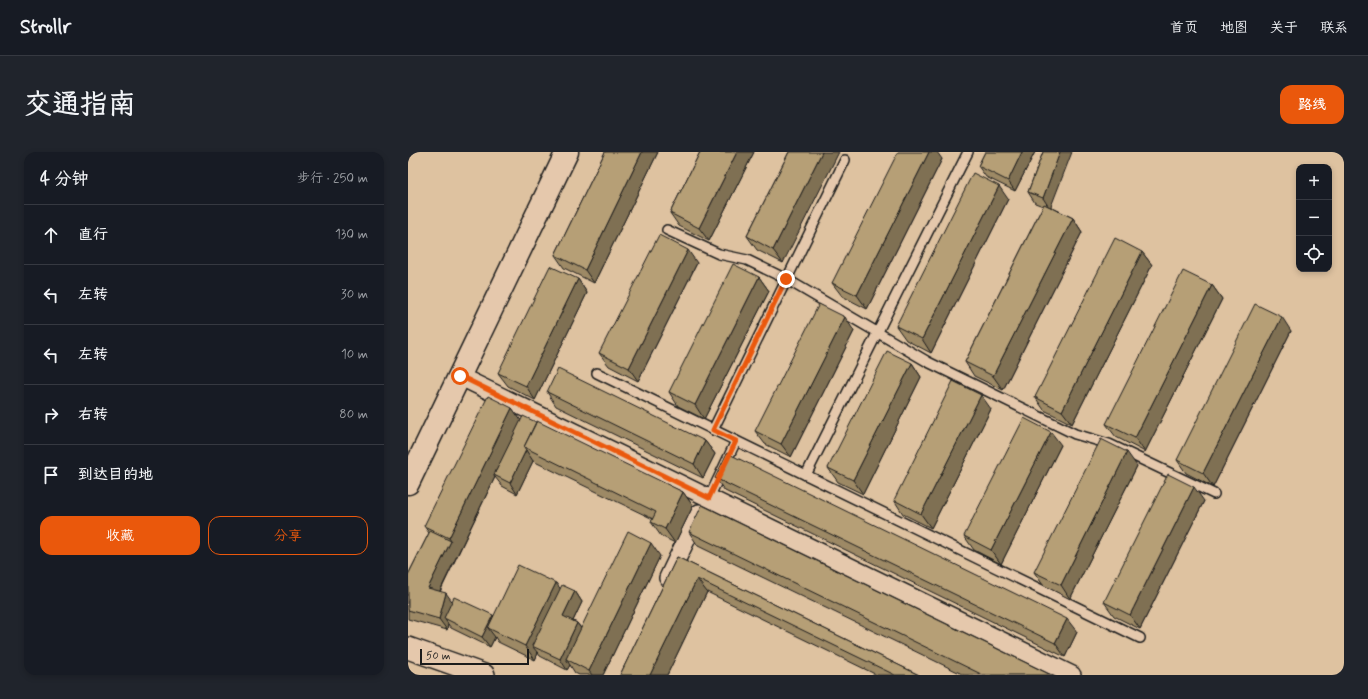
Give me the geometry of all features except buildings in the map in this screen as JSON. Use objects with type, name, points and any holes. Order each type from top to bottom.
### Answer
[{"type":"main road","points":[[408,483],[567,152]]},
{"type":"street","points":[[460,376],[1072,675]]},
{"type":"street","points":[[663,589],[680,562],[708,497]]},
{"type":"street","points":[[408,648],[484,675]]},
{"type":"lane","points":[[806,475],[968,152]]},
{"type":"lane","points":[[713,430],[845,160]]},
{"type":"lane","points":[[667,230],[719,254],[747,260],[786,279],[928,362],[1075,434],[1108,444],[1214,494]]},
{"type":"lane","points":[[597,373],[1140,638]]},
{"type":"lane","points":[[708,497],[736,441]]},
{"type":"route","points":[[460,376],[709,498],[736,441],[713,430],[786,279]]}]
